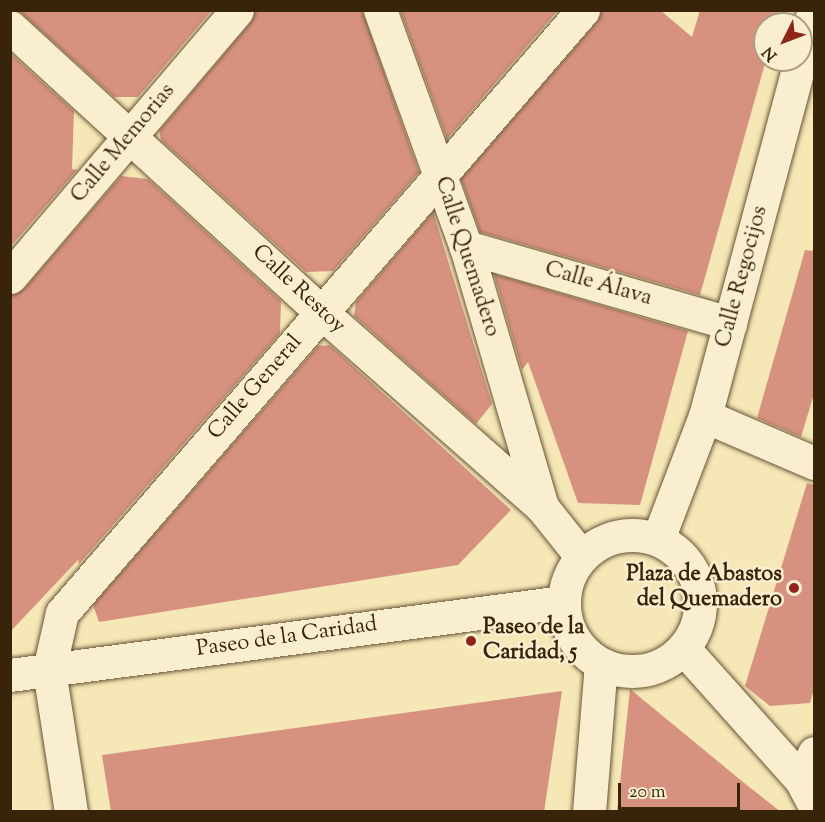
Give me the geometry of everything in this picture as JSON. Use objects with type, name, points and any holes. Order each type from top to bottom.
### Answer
[{"type":"street","name":"Calle Memorias","points":[[10,277],[237,10]]},
{"type":"street","name":"Calle Quemadero","points":[[380,10],[465,247],[542,507]]},
{"type":"street","name":"Calle General","points":[[49,670],[62,613],[583,10]]},
{"type":"street","name":"Calle Restoy","points":[[10,27],[132,135],[321,312],[542,507],[581,556]]},
{"type":"street","name":"Calle Regocijos","points":[[658,539],[705,416],[803,72]]},
{"type":"street","name":"Calle Álava","points":[[465,247],[730,323]]},
{"type":"street","points":[[705,416],[814,463]]},
{"type":"street","points":[[619,536],[658,539],[682,557],[695,577],[700,601],[693,636],[684,649],[647,670],[616,670],[601,664],[582,650],[572,636],[563,602],[568,578],[581,556],[619,536]]},
{"type":"street","name":"Paseo de la Caridad","points":[[10,675],[563,602]]},
{"type":"street","points":[[684,649],[810,779]]},
{"type":"street","points":[[589,812],[601,664]]},
{"type":"street","points":[[49,670],[71,812]]},
{"type":"building","points":[[18,10],[212,10],[138,97],[114,97]]},
{"type":"building","points":[[255,10],[362,10],[419,172],[333,271],[306,272],[161,140],[159,131],[251,22]]},
{"type":"building","points":[[400,10],[558,10],[447,139]]},
{"type":"building","points":[[601,10],[660,10],[692,37],[700,10],[780,10],[779,12],[753,12],[753,72],[763,72],[700,295],[480,232],[461,179],[597,22]]},
{"type":"building","points":[[10,53],[74,111],[72,169],[77,170],[10,247]]},
{"type":"building","points":[[121,176],[148,179],[281,301],[280,333],[79,564],[78,560],[10,632],[10,295],[24,289]]},
{"type":"building","points":[[433,212],[492,404],[476,424],[354,316],[356,302]]},
{"type":"building","points":[[805,250],[814,251],[814,394],[801,437],[757,418]]},
{"type":"building","points":[[494,274],[688,331],[640,505],[578,503],[528,362],[522,370]]},
{"type":"building","points":[[330,345],[511,510],[458,565],[99,622],[93,605],[318,346]]},
{"type":"building","name":"Plaza de Abastos del Quemadero","points":[[807,483],[814,485],[814,689],[810,703],[770,706],[745,686]]},
{"type":"building","points":[[630,689],[743,782],[781,812],[617,812]]},
{"type":"building","points":[[562,691],[544,812],[111,812],[102,755]]},
{"type":"place","name":"Plaza de Abastos del Quemadero","points":[[794,588]]},
{"type":"place","name":"Paseo de la Caridad, 5","points":[[471,641]]}]
